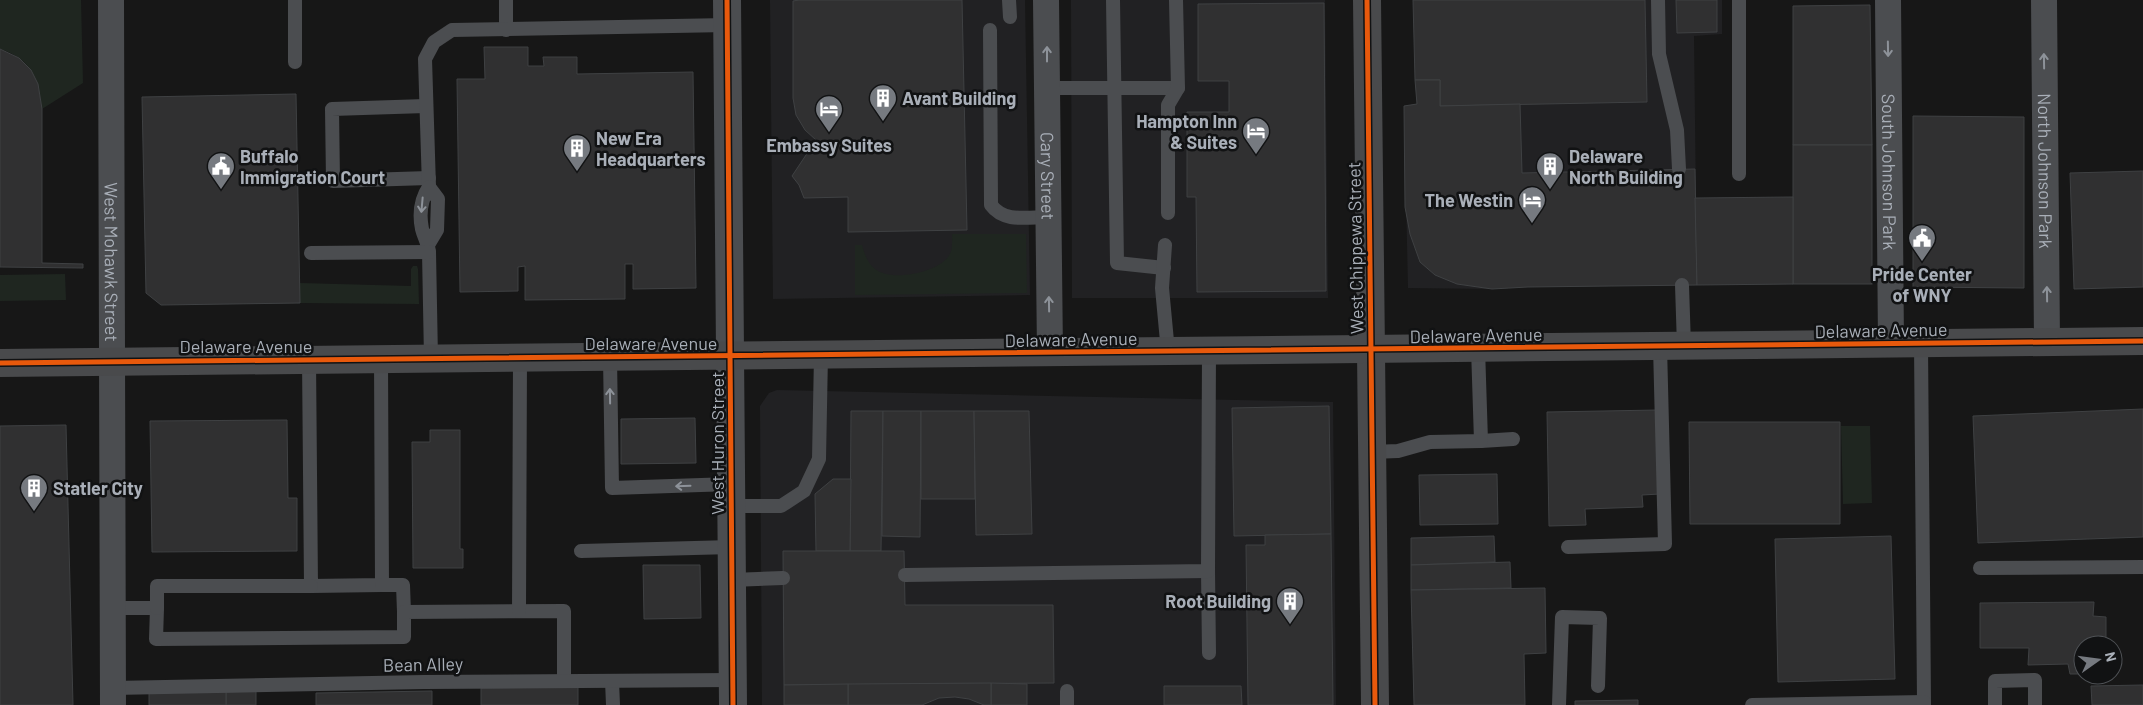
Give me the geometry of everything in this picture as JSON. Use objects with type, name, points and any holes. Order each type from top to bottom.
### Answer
[{"type":"main road","name":"West Chippewa Street","points":[[1367,0],[1375,705]]},
{"type":"main road","name":"Delaware Avenue","points":[[0,362],[2143,341]]},
{"type":"street","name":"West Mohawk Street","points":[[111,0],[113,696]]},
{"type":"street","name":"Cary Street","points":[[1046,0],[1050,353]]},
{"type":"street","name":"South Johnson Park","points":[[1888,0],[1891,344]]},
{"type":"street","name":"North Johnson Park","points":[[2044,0],[2047,342]]},
{"type":"street","name":"West Huron Street","points":[[728,12],[733,692]]},
{"type":"lane","points":[[294,0],[295,62]]},
{"type":"lane","points":[[506,0],[506,30]]},
{"type":"lane","points":[[1009,0],[1010,17]]},
{"type":"lane","points":[[1112,0],[1117,263],[1164,268]]},
{"type":"lane","points":[[1168,213],[1168,105],[1178,88],[1176,0]]},
{"type":"lane","points":[[1658,0],[1659,54],[1677,130],[1679,169]]},
{"type":"lane","points":[[1738,0],[1739,174]]},
{"type":"lane","points":[[431,358],[428,248],[438,230],[438,199],[429,182],[425,59],[434,42],[452,30],[506,30],[728,12]]},
{"type":"lane","points":[[990,30],[991,205],[997,214],[1008,218],[1048,217]]},
{"type":"lane","points":[[1047,88],[1178,88]]},
{"type":"lane","points":[[426,106],[332,109],[333,181],[429,182]]},
{"type":"lane","points":[[1165,245],[1162,288],[1168,352]]},
{"type":"lane","points":[[311,253],[428,248]]},
{"type":"lane","points":[[1568,547],[1665,544],[1672,346],[1682,285]]},
{"type":"lane","points":[[1752,705],[1924,703],[1921,344]]},
{"type":"lane","points":[[1478,348],[1481,441]]},
{"type":"lane","points":[[1209,351],[1209,653]]},
{"type":"lane","points":[[610,357],[612,488],[731,495],[781,506],[804,491],[819,459],[821,355]]},
{"type":"lane","points":[[520,358],[520,612]]},
{"type":"lane","points":[[309,359],[311,586]]},
{"type":"lane","points":[[381,359],[382,585]]},
{"type":"lane","points":[[1372,452],[1398,451],[1430,442],[1513,440]]},
{"type":"lane","points":[[580,551],[732,547]]},
{"type":"lane","points":[[1980,568],[2143,567]]},
{"type":"lane","points":[[904,575],[1208,571]]},
{"type":"lane","points":[[732,580],[783,578]]},
{"type":"lane","points":[[403,584],[404,637],[156,638],[157,586],[311,586],[403,584]]},
{"type":"lane","points":[[112,608],[157,608]]},
{"type":"lane","points":[[404,612],[564,611],[564,681]]},
{"type":"lane","points":[[1559,705],[1562,617],[1600,618],[1598,686]]},
{"type":"lane","points":[[1995,705],[1995,681],[2035,680],[2035,705]]},
{"type":"lane","name":"Bean Alley","points":[[113,696],[564,681],[612,681],[733,692]]},
{"type":"lane","points":[[612,681],[613,705]]},
{"type":"shaded area","points":[[0,0],[81,0],[83,83],[42,109],[38,88],[32,72],[20,58],[0,49]]},
{"type":"shaded area","points":[[770,0],[1025,0],[1030,295],[773,299]]},
{"type":"shaded area","points":[[1071,0],[1325,0],[1328,298],[1072,298]]},
{"type":"shaded area","name":"Delaware North Building","points":[[1645,0],[1722,0],[1722,34],[1694,36],[1697,285],[1492,289],[1408,288],[1404,106],[1417,104],[1415,80],[1439,80],[1647,102]]},
{"type":"shaded area","points":[[952,234],[1026,234],[1027,293],[855,295],[855,245],[862,245],[868,261],[875,269],[882,273],[891,275],[913,274],[934,267],[948,257],[951,252]]},
{"type":"shaded area","points":[[413,266],[417,266],[418,269],[419,304],[300,303],[300,283],[411,286],[411,269]]},
{"type":"shaded area","points":[[65,274],[66,300],[0,301],[0,275]]},
{"type":"shaded area","points":[[777,390],[1333,402],[1336,705],[762,705],[760,406],[769,393]]},
{"type":"shaded area","points":[[1841,426],[1870,426],[1872,503],[1843,504]]},
{"type":"building","name":"Avant Building","points":[[962,0],[967,230],[848,232],[848,197],[804,198],[799,185],[792,176],[816,140],[805,130],[796,115],[793,98],[793,1]]},
{"type":"building","points":[[1413,0],[1645,0],[1647,102],[1440,106],[1440,80],[1415,80]]},
{"type":"building","points":[[1676,0],[1717,0],[1717,32],[1677,33]]},
{"type":"building","name":"Hampton Inn & Suites","points":[[1324,3],[1326,291],[1197,292],[1196,197],[1187,197],[1187,112],[1229,112],[1229,81],[1198,81],[1198,4]]},
{"type":"building","points":[[1870,5],[1872,145],[1793,145],[1793,6]]},
{"type":"building","name":"New Era Headquarters","points":[[484,47],[528,47],[528,66],[544,66],[543,57],[577,57],[577,74],[693,72],[696,288],[633,289],[633,264],[625,264],[625,299],[525,300],[525,266],[518,267],[518,291],[460,292],[457,79],[485,79]]},
{"type":"building","points":[[0,49],[19,58],[31,70],[38,84],[42,109],[42,263],[83,264],[83,268],[0,267]]},
{"type":"building","name":"Delaware North Building","points":[[1415,80],[1440,80],[1440,106],[1520,104],[1522,173],[1695,169],[1697,285],[1492,289],[1457,284],[1435,275],[1420,262],[1410,234],[1405,207],[1404,106],[1417,104]]},
{"type":"building","name":"Buffalo Immigration Court","points":[[296,94],[300,303],[161,305],[146,293],[142,97]]},
{"type":"building","points":[[1913,116],[2024,117],[2024,288],[1913,287]]},
{"type":"building","points":[[1793,145],[1872,145],[1872,284],[1793,284]]},
{"type":"building","points":[[2143,171],[2143,287],[2074,289],[2070,173]]},
{"type":"building","points":[[1793,197],[1793,284],[1697,285],[1695,198]]},
{"type":"building","points":[[1329,406],[1331,534],[1234,536],[1232,408]]},
{"type":"building","points":[[2143,409],[2143,537],[1978,543],[1973,416]]},
{"type":"building","points":[[1658,410],[1660,494],[1642,495],[1643,507],[1585,509],[1586,525],[1549,526],[1547,412]]},
{"type":"building","points":[[851,411],[883,411],[881,551],[850,551]]},
{"type":"building","points":[[883,411],[921,411],[920,537],[882,536]]},
{"type":"building","points":[[921,411],[974,411],[975,499],[921,499]]},
{"type":"building","points":[[974,411],[1029,411],[1032,534],[976,535]]},
{"type":"building","points":[[695,418],[696,463],[621,464],[621,419]]},
{"type":"building","points":[[287,420],[288,498],[297,498],[297,551],[152,552],[150,421]]},
{"type":"building","points":[[1689,422],[1840,422],[1840,524],[1690,524]]},
{"type":"building","name":"Statler City","points":[[66,425],[73,705],[0,705],[0,426]]},
{"type":"building","points":[[430,430],[460,430],[460,549],[463,549],[463,568],[413,568],[412,442],[430,442]]},
{"type":"building","points":[[1497,474],[1498,524],[1420,525],[1419,475]]},
{"type":"building","points":[[833,479],[851,479],[850,551],[816,551],[815,494]]},
{"type":"building","name":"Root Building","points":[[1331,534],[1333,705],[1248,705],[1246,545],[1265,545],[1265,535]]},
{"type":"building","points":[[1494,536],[1495,562],[1411,565],[1411,538]]},
{"type":"building","points":[[1891,536],[1895,679],[1778,682],[1775,539]]},
{"type":"building","points":[[783,551],[904,551],[905,605],[1053,605],[1054,683],[784,685]]},
{"type":"building","points":[[1510,562],[1511,588],[1411,590],[1411,565]]},
{"type":"building","points":[[643,565],[700,565],[701,618],[644,619]]},
{"type":"building","points":[[1545,588],[1546,653],[1524,654],[1525,705],[1414,705],[1411,590]]},
{"type":"building","points":[[2094,602],[2093,616],[2106,617],[2106,635],[2073,635],[2073,674],[2070,674],[2068,664],[2028,665],[2029,648],[1980,648],[1980,603]]},
{"type":"building","points":[[991,683],[1027,684],[1027,705],[991,705]]},
{"type":"building","points":[[991,683],[991,705],[984,705],[969,699],[955,697],[939,698],[922,705],[848,705],[848,684]]},
{"type":"building","points":[[848,684],[848,705],[784,705],[784,685]]},
{"type":"building","points":[[2143,685],[2143,705],[2092,705],[2091,686]]},
{"type":"building","points":[[1164,686],[1241,686],[1242,705],[1164,705]]},
{"type":"building","points":[[578,687],[578,705],[481,705],[481,688]]},
{"type":"building","points":[[256,691],[256,705],[226,705],[226,692]]},
{"type":"building","points":[[432,691],[432,705],[316,705],[316,693]]},
{"type":"building","points":[[149,692],[226,692],[226,705],[149,705]]},
{"type":"building","points":[[1638,700],[1638,705],[1575,705],[1575,701]]},
{"type":"cycle path","points":[[727,0],[733,705]]},
{"type":"cycle path","points":[[1367,0],[1375,705]]},
{"type":"cycle path","points":[[0,363],[2143,341]]},
{"type":"place","name":"Avant Building","points":[[883,122]]},
{"type":"place","name":"Embassy Suites","points":[[829,133]]},
{"type":"place","name":"Hampton Inn & Suites","points":[[1256,155]]},
{"type":"place","name":"New Era Headquarters","points":[[577,172]]},
{"type":"place","name":"Buffalo Immigration Court","points":[[221,190]]},
{"type":"place","name":"Delaware North Building","points":[[1550,190]]},
{"type":"place","name":"The Westin","points":[[1532,224]]},
{"type":"place","name":"Pride Center of WNY","points":[[1922,262]]},
{"type":"place","name":"Statler City","points":[[34,512]]},
{"type":"place","name":"Root Building","points":[[1290,625]]}]
